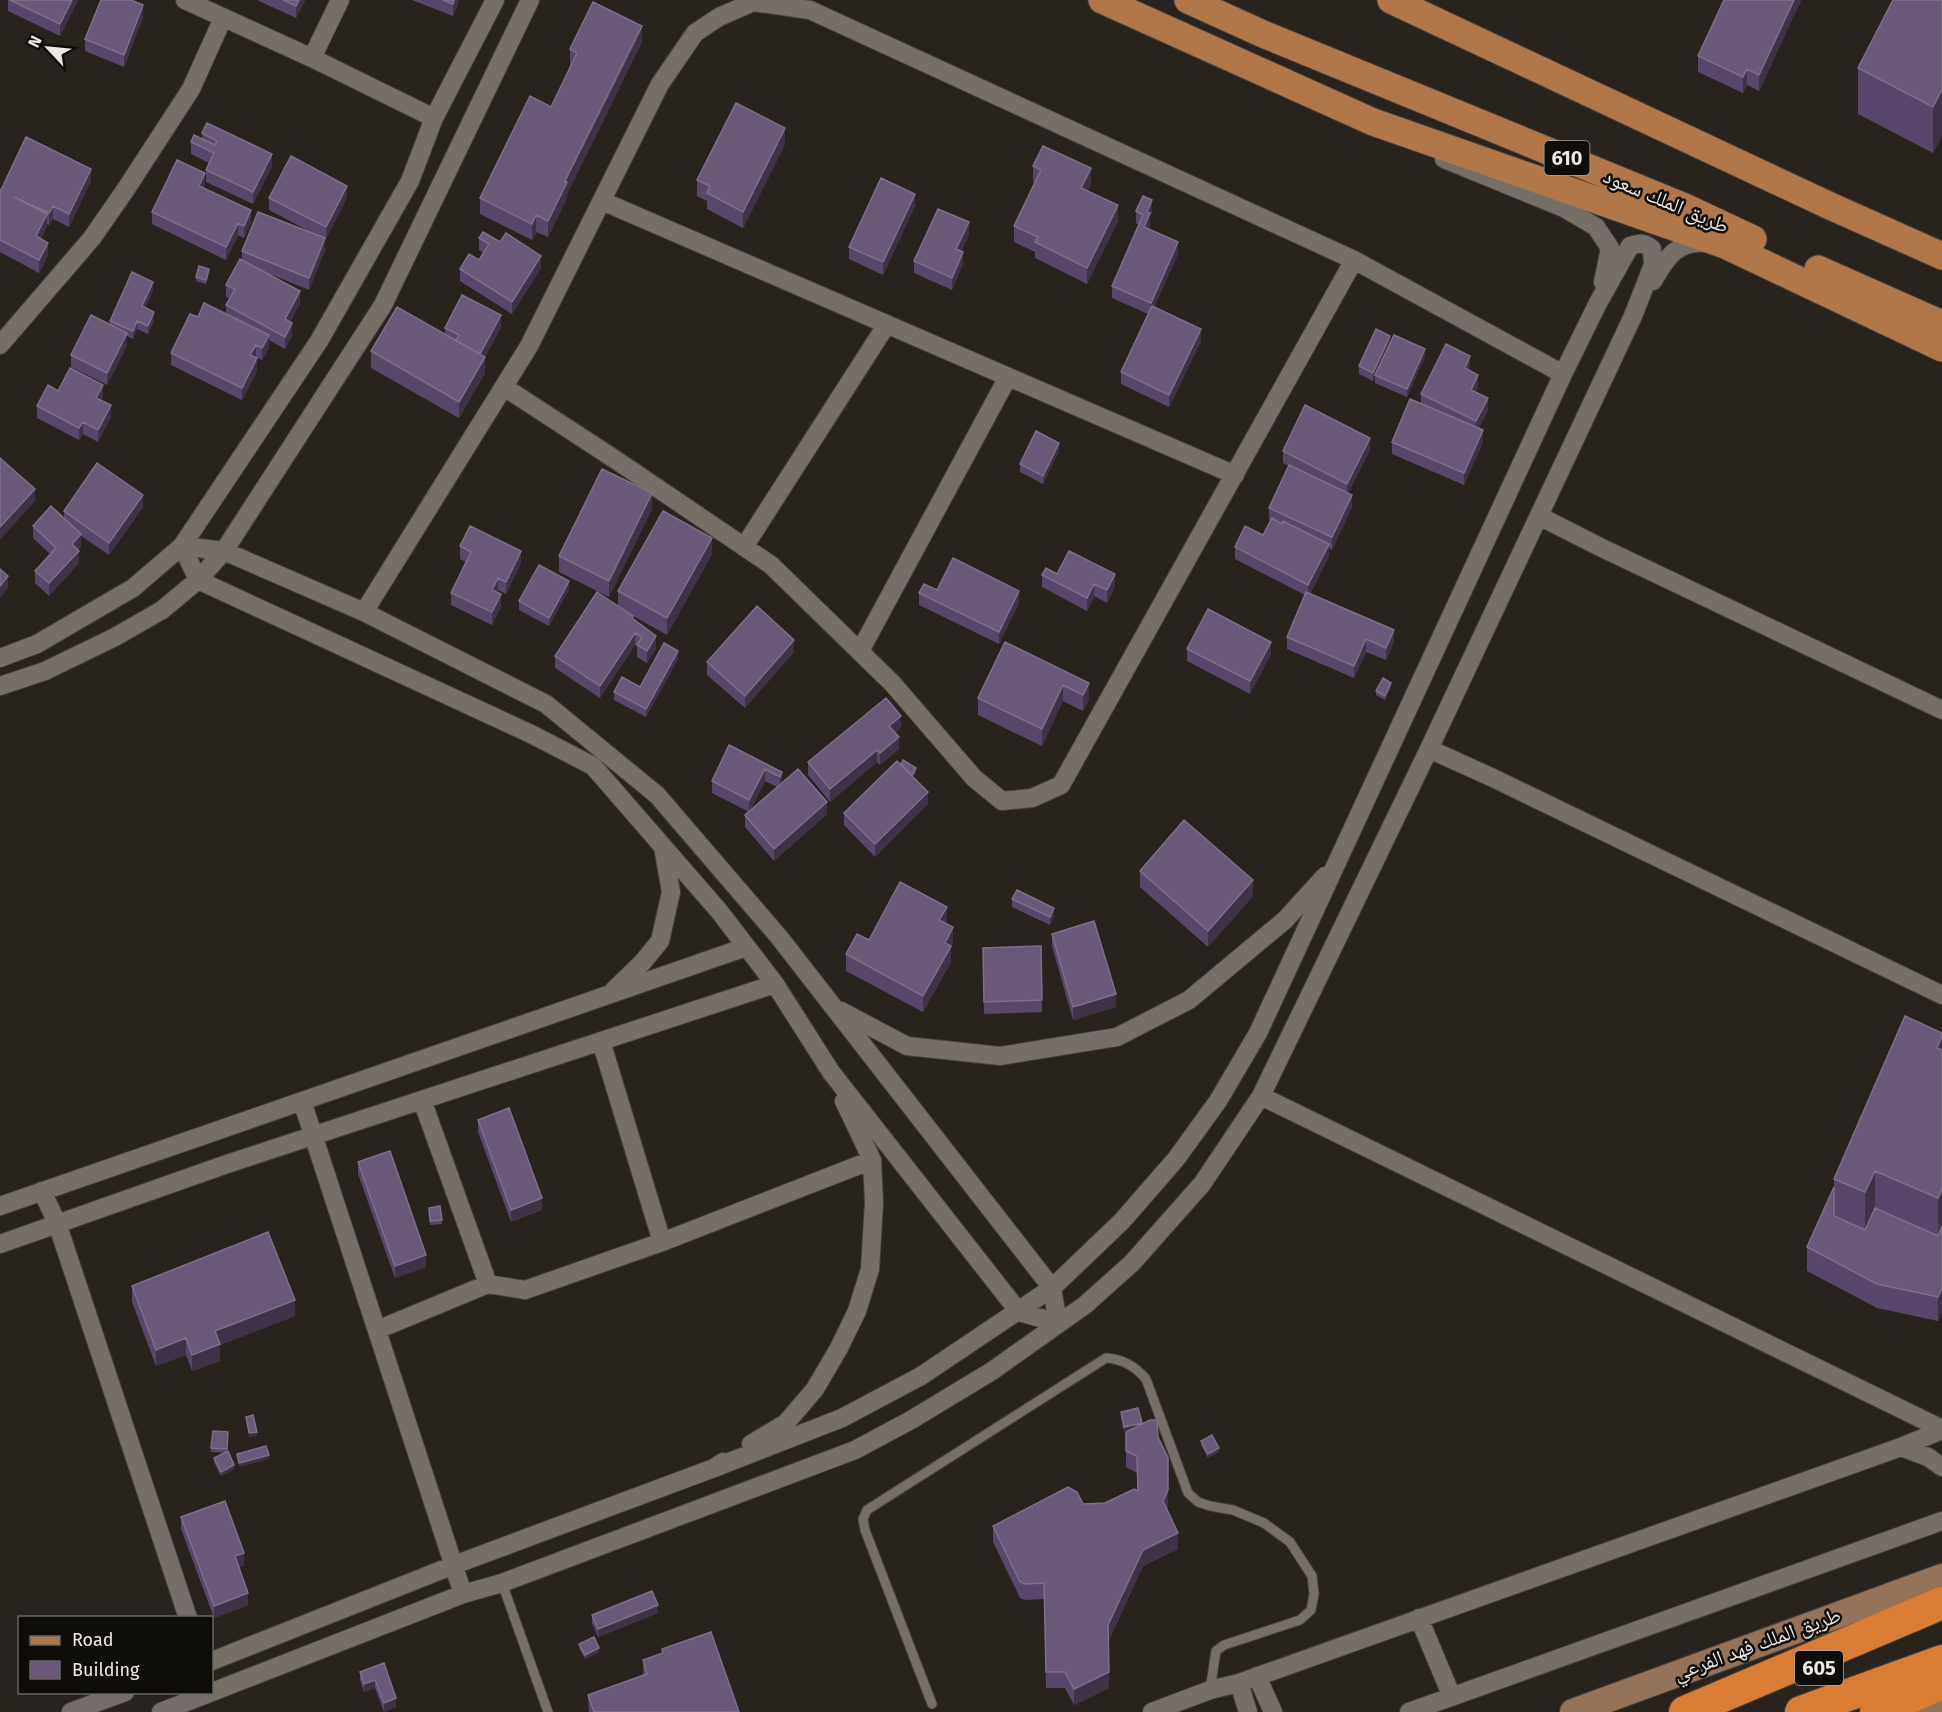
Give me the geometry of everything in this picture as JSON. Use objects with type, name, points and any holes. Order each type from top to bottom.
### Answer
[{"type":"highway","points":[[1685,1712],[1942,1603]]},
{"type":"highway","name":"605","points":[[1696,1712],[1942,1625]]},
{"type":"highway","name":"605","points":[[1801,1712],[1942,1661]]},
{"type":"highway","points":[[1876,1712],[1942,1683]]},
{"type":"main road","points":[[1102,0],[1373,122],[1725,245],[1942,348]]},
{"type":"main road","name":"طريق الملك سعود","points":[[1188,0],[1263,34],[1687,208],[1942,324]]},
{"type":"main road","points":[[1391,0],[1942,256]]},
{"type":"main road","points":[[1875,316],[1892,314],[1942,335]]},
{"type":"main road","name":"طريق الملك فهد الفرعي","points":[[1573,1712],[1942,1577]]},
{"type":"main road","points":[[1919,1712],[1942,1704]]},
{"type":"street","points":[[185,0],[312,58],[434,118]]},
{"type":"street","points":[[312,58],[340,0]]},
{"type":"street","points":[[0,657],[37,644],[133,588],[182,546],[319,341],[410,181],[434,118],[495,0]]},
{"type":"street","points":[[0,686],[45,671],[162,610],[198,580],[224,551],[383,305],[530,0]]},
{"type":"street","points":[[364,612],[529,346],[660,84],[695,33],[719,17],[753,2],[810,10],[1354,260],[1563,374]]},
{"type":"street","points":[[0,345],[92,238],[126,189],[191,88],[223,18]]},
{"type":"street","points":[[1373,122],[1447,161],[1564,208],[1596,227],[1610,248],[1598,303]]},
{"type":"street","points":[[602,201],[1235,475]]},
{"type":"street","points":[[1633,316],[1665,259],[1682,245],[1695,242],[1725,245]]},
{"type":"street","points":[[213,1661],[454,1565],[842,1418],[921,1376],[1019,1312],[1052,1288],[1122,1221],[1176,1159],[1218,1101],[1258,1033],[1598,303],[1630,246],[1640,243],[1652,249],[1653,265],[1633,316],[1430,749],[1261,1096],[1202,1184],[1140,1254],[1085,1305],[992,1371],[911,1420],[855,1450],[502,1583],[463,1594],[213,1692]]},
{"type":"street","points":[[504,387],[771,566],[893,684],[974,778],[1002,801],[1032,798],[1061,785],[1354,260]]},
{"type":"street","points":[[744,547],[887,324]]},
{"type":"street","points":[[860,651],[1008,377]]},
{"type":"street","points":[[1539,516],[1942,710]]},
{"type":"street","points":[[182,546],[224,551],[364,612],[546,704],[657,795],[779,937],[1052,1288],[1058,1323]]},
{"type":"street","points":[[182,546],[198,580],[531,734],[593,766],[719,911],[774,984],[831,1072],[1019,1312],[1058,1323]]},
{"type":"street","points":[[1430,749],[1942,995]]},
{"type":"street","points":[[609,994],[642,963],[660,941],[671,892],[663,845]]},
{"type":"street","points":[[834,1007],[907,1046],[1000,1056],[1117,1037],[1189,1000],[1285,920],[1338,862]]},
{"type":"street","points":[[2,1207],[42,1191],[746,947]]},
{"type":"street","points":[[0,1244],[313,1136],[774,984]]},
{"type":"street","points":[[601,1041],[662,1242]]},
{"type":"street","points":[[714,1468],[786,1423],[814,1389],[839,1348],[857,1311],[870,1269],[874,1203],[872,1160],[831,1072]]},
{"type":"street","points":[[1261,1096],[1942,1430]]},
{"type":"street","points":[[422,1100],[488,1284]]},
{"type":"street","points":[[302,1101],[463,1594]]},
{"type":"street","points":[[377,1330],[488,1284],[525,1290],[662,1242],[872,1160]]},
{"type":"street","points":[[42,1191],[57,1223],[189,1616]]},
{"type":"street","points":[[1152,1712],[1901,1447],[1942,1430]]},
{"type":"street","points":[[1901,1447],[1928,1457],[1942,1467]]},
{"type":"street","points":[[1409,1712],[1942,1521]]},
{"type":"street","points":[[1419,1618],[1452,1696]]},
{"type":"street","points":[[1257,1676],[1273,1712]]},
{"type":"street","points":[[1239,1683],[1248,1712]]},
{"type":"street","points":[[71,1712],[119,1694]]},
{"type":"street","points":[[161,1712],[207,1694]]},
{"type":"lane","points":[[932,1704],[865,1530],[863,1519],[867,1510],[1106,1358],[1118,1359],[1136,1368],[1146,1379],[1188,1492],[1198,1502],[1233,1510],[1264,1523],[1290,1542],[1312,1576],[1314,1594],[1311,1610],[1300,1620],[1224,1645],[1216,1651],[1210,1690]]},
{"type":"lane","points":[[502,1583],[548,1712]]},
{"type":"building","points":[[10,0],[72,0],[60,24]]},
{"type":"building","points":[[101,0],[131,0],[143,5],[124,55],[85,39]]},
{"type":"building","points":[[283,0],[299,0],[296,6]]},
{"type":"building","points":[[1724,0],[1794,0],[1759,75],[1747,69],[1743,77],[1698,56]]},
{"type":"building","points":[[1893,0],[1942,0],[1942,89],[1933,107],[1858,68]]},
{"type":"building","points":[[593,2],[642,26],[565,181],[567,182],[548,221],[536,215],[532,224],[480,198],[530,96],[551,107],[577,53],[570,49]]},
{"type":"building","points":[[736,103],[785,128],[743,212],[707,193],[710,186],[697,180]]},
{"type":"building","points":[[207,123],[272,154],[253,192],[206,170],[214,153],[191,142],[194,135],[215,145],[217,141],[202,133]]},
{"type":"building","points":[[26,137],[91,169],[69,214],[53,206],[49,213],[14,197],[47,214],[36,236],[48,243],[39,260],[0,240],[0,190]]},
{"type":"building","points":[[1043,146],[1091,168],[1081,188],[1118,205],[1087,268],[1035,242],[1038,237],[1014,226],[1041,170],[1033,166]]},
{"type":"building","points":[[291,156],[347,186],[326,227],[269,198]]},
{"type":"building","points":[[177,160],[205,173],[199,186],[251,210],[244,226],[238,223],[226,247],[152,212]]},
{"type":"building","points":[[881,178],[915,194],[883,262],[849,247]]},
{"type":"building","points":[[1143,196],[1152,200],[1144,227],[1178,242],[1151,303],[1112,286],[1143,215],[1136,211]]},
{"type":"building","points":[[938,209],[969,222],[956,249],[963,252],[952,278],[914,261]]},
{"type":"building","points":[[258,212],[325,238],[309,278],[242,251]]},
{"type":"building","points":[[483,232],[500,242],[506,233],[541,256],[512,302],[460,269],[469,254],[479,260],[489,244],[479,238]]},
{"type":"building","points":[[240,259],[300,291],[285,319],[292,323],[285,337],[226,305],[235,289],[226,285]]},
{"type":"building","points":[[199,266],[209,269],[206,280],[196,277]]},
{"type":"building","points":[[132,272],[153,282],[142,306],[154,312],[148,326],[137,321],[133,331],[110,321]]},
{"type":"building","points":[[462,295],[501,315],[480,354],[456,341],[459,335],[445,328]]},
{"type":"building","points":[[204,303],[269,335],[262,348],[256,345],[250,355],[257,358],[242,388],[171,353],[190,314],[198,317]]},
{"type":"building","points":[[1152,306],[1201,329],[1169,395],[1121,372]]},
{"type":"building","points":[[397,307],[485,357],[459,402],[371,351]]},
{"type":"building","points":[[91,315],[127,333],[107,373],[71,355]]},
{"type":"building","points":[[1376,329],[1390,336],[1373,373],[1359,366]]},
{"type":"building","points":[[1394,335],[1425,349],[1407,389],[1375,375]]},
{"type":"building","points":[[1446,344],[1470,356],[1465,368],[1478,375],[1471,390],[1488,398],[1476,421],[1421,394]]},
{"type":"building","points":[[70,368],[103,385],[96,398],[111,405],[98,430],[83,422],[79,428],[37,406],[48,385],[58,391]]},
{"type":"building","points":[[1410,399],[1483,430],[1464,473],[1392,442]]},
{"type":"building","points":[[1305,405],[1370,438],[1347,484],[1283,451]]},
{"type":"building","points":[[1036,431],[1059,443],[1043,476],[1020,464]]},
{"type":"building","points":[[0,458],[35,489],[0,527]]},
{"type":"building","points":[[97,463],[143,495],[109,543],[64,511]]},
{"type":"building","points":[[1289,465],[1352,495],[1332,537],[1269,508]]},
{"type":"building","points":[[602,469],[652,493],[609,581],[559,556]]},
{"type":"building","points":[[51,506],[81,534],[72,544],[79,551],[49,583],[35,571],[56,548],[33,526]]},
{"type":"building","points":[[663,511],[712,538],[667,618],[618,591]]},
{"type":"building","points":[[1272,518],[1282,524],[1283,521],[1329,544],[1308,585],[1235,547],[1245,526],[1263,535]]},
{"type":"building","points":[[470,526],[521,551],[506,582],[498,578],[492,590],[501,594],[492,612],[451,593],[471,552],[460,546]]},
{"type":"building","points":[[1069,551],[1115,574],[1107,590],[1094,584],[1087,598],[1042,575],[1046,568],[1057,574]]},
{"type":"building","points":[[953,558],[1019,591],[999,632],[919,593],[924,584],[937,590]]},
{"type":"building","points":[[539,565],[569,581],[549,618],[519,601]]},
{"type":"building","points":[[0,569],[8,576],[0,586]]},
{"type":"building","points":[[597,592],[633,616],[632,618],[656,636],[647,651],[637,645],[642,637],[635,633],[600,686],[555,656]]},
{"type":"building","points":[[1306,592],[1394,630],[1386,648],[1366,639],[1354,666],[1287,637]]},
{"type":"building","points":[[757,606],[794,640],[745,696],[707,662]]},
{"type":"building","points":[[1208,609],[1271,642],[1250,681],[1187,649]]},
{"type":"building","points":[[1005,642],[1089,683],[1083,695],[1063,685],[1042,729],[978,698]]},
{"type":"building","points":[[664,643],[678,651],[646,709],[614,692],[622,677],[640,687]]},
{"type":"building","points":[[1383,678],[1391,683],[1385,696],[1376,691]]},
{"type":"building","points":[[886,698],[901,716],[889,726],[899,737],[880,753],[877,750],[830,789],[808,762]]},
{"type":"building","points":[[729,745],[782,772],[780,777],[765,769],[749,800],[712,781]]},
{"type":"building","points":[[903,760],[916,768],[912,775],[901,764]]},
{"type":"building","points":[[897,761],[928,792],[875,844],[844,813]]},
{"type":"building","points":[[798,769],[827,802],[774,849],[745,815]]},
{"type":"building","points":[[1184,820],[1253,880],[1208,931],[1140,871]]},
{"type":"building","points":[[900,882],[947,907],[939,920],[953,927],[945,943],[951,946],[923,996],[846,954],[857,934],[869,940]]},
{"type":"building","points":[[1017,890],[1054,908],[1050,917],[1012,899]]},
{"type":"building","points":[[1094,921],[1116,994],[1073,1007],[1052,934]]},
{"type":"building","points":[[1041,946],[1042,1000],[984,1002],[983,948]]},
{"type":"building","points":[[1905,1016],[1942,1033],[1937,1048],[1942,1050],[1942,1189],[1938,1198],[1875,1171],[1865,1192],[1834,1179]]},
{"type":"building","points":[[509,1108],[542,1198],[511,1210],[478,1120]]},
{"type":"building","points":[[390,1151],[426,1255],[395,1266],[358,1162]]},
{"type":"building","points":[[1834,1187],[1834,1216],[1865,1230],[1875,1208],[1938,1236],[1942,1226],[1942,1288],[1938,1297],[1877,1284],[1807,1247]]},
{"type":"building","points":[[440,1206],[442,1220],[430,1221],[429,1208]]},
{"type":"building","points":[[268,1232],[295,1300],[215,1331],[220,1344],[192,1355],[186,1338],[156,1350],[132,1286]]},
{"type":"building","points":[[1138,1408],[1142,1423],[1124,1427],[1121,1412]]},
{"type":"building","points":[[253,1415],[257,1432],[249,1433],[246,1417]]},
{"type":"building","points":[[1150,1420],[1157,1420],[1158,1437],[1168,1458],[1168,1490],[1163,1501],[1178,1533],[1143,1550],[1108,1625],[1109,1672],[1074,1689],[1065,1672],[1046,1672],[1044,1583],[1020,1582],[993,1526],[1068,1487],[1077,1492],[1083,1504],[1105,1503],[1134,1489],[1138,1491],[1137,1456],[1126,1451],[1126,1432]]},
{"type":"building","points":[[213,1431],[228,1432],[227,1449],[211,1448]]},
{"type":"building","points":[[1212,1435],[1219,1448],[1208,1454],[1201,1441]]},
{"type":"building","points":[[266,1446],[269,1455],[239,1463],[237,1454]]},
{"type":"building","points":[[228,1451],[234,1465],[221,1472],[214,1458]]},
{"type":"building","points":[[225,1501],[244,1553],[235,1556],[248,1593],[214,1606],[181,1517]]},
{"type":"building","points":[[652,1591],[658,1605],[598,1629],[592,1615]]},
{"type":"building","points":[[711,1632],[739,1712],[594,1712],[588,1695],[647,1674],[643,1660],[663,1653],[662,1649]]},
{"type":"building","points":[[594,1637],[599,1648],[585,1655],[579,1644]]},
{"type":"building","points":[[384,1663],[396,1698],[384,1703],[375,1680],[364,1684],[360,1672]]}]
